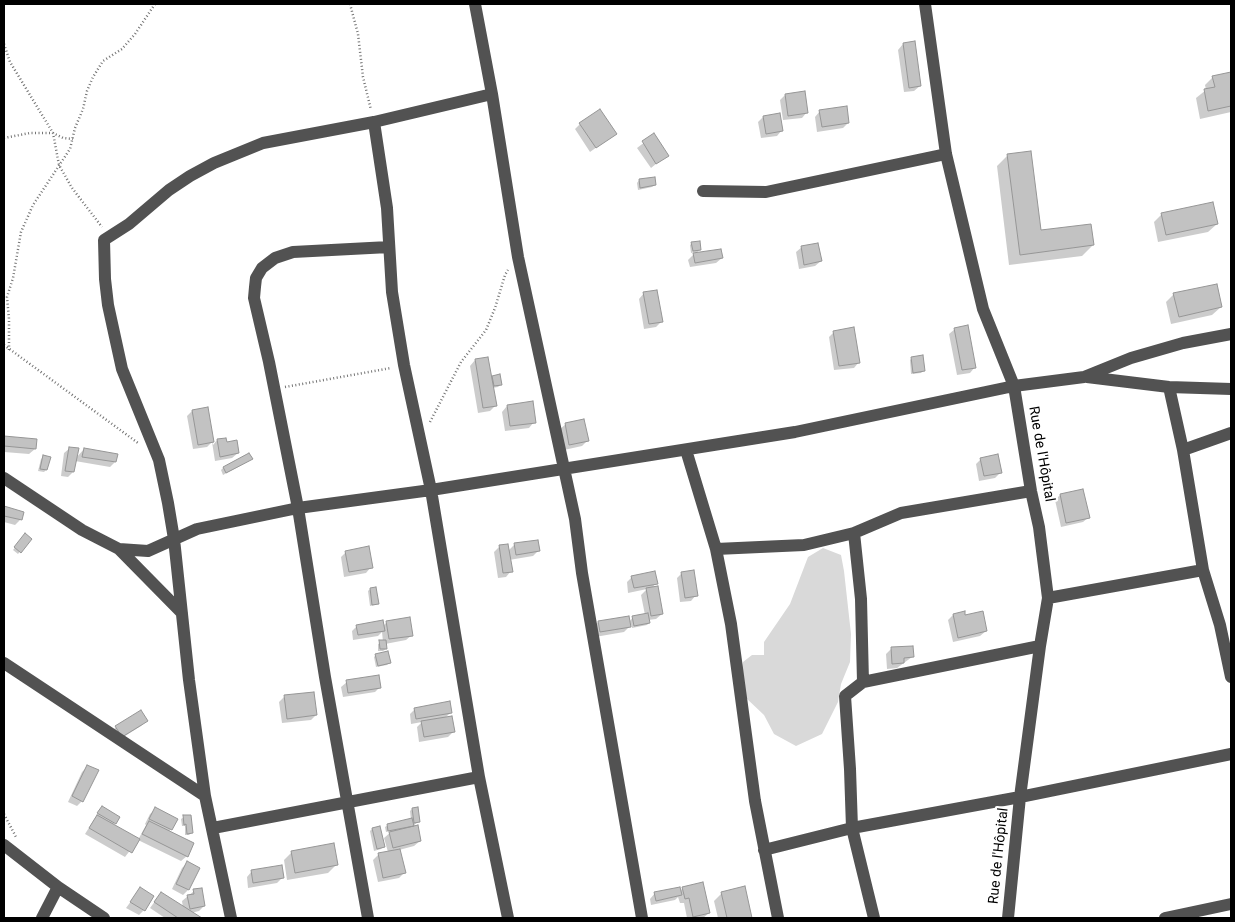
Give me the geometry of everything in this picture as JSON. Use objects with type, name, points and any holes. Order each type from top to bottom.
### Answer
[{"type":"street","points":[[475,4],[492,94],[518,257],[565,468],[642,918]]},
{"type":"street","name":"Rue de l'Hôpital","points":[[926,4],[946,154],[984,309],[1014,386],[1031,491],[1039,527],[1048,598],[1020,797],[1008,918]]},
{"type":"street","points":[[231,918],[205,796],[174,539],[159,460],[122,369],[105,279],[104,240],[144,213],[169,190],[190,176],[214,163],[263,143],[374,122],[492,94]]},
{"type":"street","points":[[374,122],[385,185],[392,292],[404,365],[432,490],[479,777],[508,918]]},
{"type":"street","points":[[703,191],[766,192],[946,154]]},
{"type":"street","points":[[368,918],[325,677],[298,508],[254,298],[256,278],[262,268],[275,258],[293,252],[389,248]]},
{"type":"street","points":[[1084,377],[1131,358],[1183,342],[1231,334]]},
{"type":"street","points":[[119,549],[148,551],[161,547],[197,529],[298,508],[432,490],[795,432],[1014,386],[1084,377],[1169,387],[1231,389]]},
{"type":"street","points":[[1169,387],[1183,450],[1203,570],[1226,624],[1231,677]]},
{"type":"street","points":[[1183,450],[1231,434]]},
{"type":"street","points":[[686,450],[716,550],[731,624],[755,801],[778,918]]},
{"type":"street","points":[[4,478],[82,530],[119,549],[182,613]]},
{"type":"street","points":[[716,550],[804,545],[854,533],[901,513],[1031,491]]},
{"type":"street","points":[[854,533],[861,599],[863,682]]},
{"type":"street","points":[[1048,598],[1203,570]]},
{"type":"street","points":[[874,918],[852,828],[845,696],[863,682],[1040,646]]},
{"type":"street","points":[[4,663],[205,796]]},
{"type":"street","points":[[764,850],[852,828],[1020,797],[1231,754]]},
{"type":"street","points":[[213,828],[479,777]]},
{"type":"street","points":[[4,846],[58,887],[104,918]]},
{"type":"street","points":[[42,918],[58,887]]},
{"type":"street","points":[[1165,918],[1231,904]]},
{"type":"path","points":[[9,350],[7,297],[13,278],[21,232],[33,205],[70,149],[87,91],[93,78],[103,61],[122,49],[155,4]]},
{"type":"path","points":[[350,4],[358,34],[363,78],[374,122]]},
{"type":"path","points":[[4,44],[10,62],[53,133],[59,165],[72,188],[102,226],[104,240]]},
{"type":"path","points":[[4,138],[30,133],[53,133],[62,138],[73,139]]},
{"type":"path","points":[[420,439],[461,362],[486,330],[505,274],[518,257]]},
{"type":"path","points":[[4,345],[138,444]]},
{"type":"path","points":[[274,389],[404,365]]},
{"type":"shaded area","points":[[823,548],[841,555],[851,634],[850,662],[841,684],[838,702],[822,734],[796,746],[774,734],[764,715],[745,697],[741,674],[743,662],[752,655],[764,655],[764,642],[790,604],[808,557]]},
{"type":"building","points":[[915,41],[921,86],[909,88],[903,43]]},
{"type":"building","points":[[1231,72],[1231,106],[1208,111],[1204,89],[1215,87],[1212,76]]},
{"type":"building","points":[[805,91],[808,113],[788,116],[785,94]]},
{"type":"building","points":[[847,106],[849,123],[822,127],[819,110]]},
{"type":"building","points":[[600,109],[617,134],[596,148],[579,123]]},
{"type":"building","points":[[780,113],[783,131],[766,134],[763,116]]},
{"type":"building","points":[[654,133],[669,156],[656,164],[642,141]]},
{"type":"building","points":[[1031,151],[1041,230],[1091,224],[1094,245],[1020,255],[1007,154]]},
{"type":"building","points":[[655,177],[656,185],[640,188],[639,179]]},
{"type":"building","points":[[1213,202],[1218,224],[1166,235],[1161,213]]},
{"type":"building","points":[[700,241],[701,250],[693,251],[691,242]]},
{"type":"building","points":[[818,243],[822,261],[804,265],[801,246]]},
{"type":"building","points":[[721,249],[723,258],[695,263],[693,253]]},
{"type":"building","points":[[1217,284],[1222,307],[1179,317],[1173,293]]},
{"type":"building","points":[[657,290],[663,322],[649,324],[643,292]]},
{"type":"building","points":[[968,325],[976,368],[962,370],[954,328]]},
{"type":"building","points":[[854,327],[860,363],[839,366],[833,331]]},
{"type":"building","points":[[923,355],[925,371],[913,373],[911,357]]},
{"type":"building","points":[[488,357],[497,406],[483,408],[475,359]]},
{"type":"building","points":[[500,374],[502,385],[494,386],[492,376]]},
{"type":"building","points":[[533,401],[536,423],[510,426],[507,405]]},
{"type":"building","points":[[208,407],[214,442],[198,445],[192,410]]},
{"type":"building","points":[[584,419],[589,441],[569,445],[565,423]]},
{"type":"building","points":[[4,436],[37,439],[36,449],[4,446]]},
{"type":"building","points":[[226,438],[227,442],[237,440],[239,453],[220,457],[217,439]]},
{"type":"building","points":[[69,447],[79,448],[74,472],[65,471]]},
{"type":"building","points":[[84,448],[118,454],[116,462],[82,457]]},
{"type":"building","points":[[249,453],[253,459],[226,473],[223,467]]},
{"type":"building","points":[[998,454],[1002,473],[984,476],[980,458]]},
{"type":"building","points":[[43,455],[51,457],[47,470],[40,469]]},
{"type":"building","points":[[1083,489],[1090,518],[1066,523],[1060,494]]},
{"type":"building","points":[[4,506],[24,512],[22,520],[4,516]]},
{"type":"building","points":[[25,533],[32,539],[21,553],[14,547]]},
{"type":"building","points":[[538,540],[540,551],[516,555],[514,543]]},
{"type":"building","points":[[508,544],[513,572],[503,573],[499,545]]},
{"type":"building","points":[[369,546],[373,568],[349,572],[345,551]]},
{"type":"building","points":[[694,570],[698,596],[685,598],[681,572]]},
{"type":"building","points":[[655,571],[658,584],[634,588],[631,576]]},
{"type":"building","points":[[658,586],[663,614],[651,616],[646,588]]},
{"type":"building","points":[[376,587],[379,604],[372,605],[370,588]]},
{"type":"building","points":[[965,611],[965,615],[983,611],[987,631],[958,638],[953,614]]},
{"type":"building","points":[[648,613],[650,623],[634,626],[632,616]]},
{"type":"building","points":[[629,616],[631,627],[600,632],[598,621]]},
{"type":"building","points":[[410,617],[413,636],[389,639],[386,621]]},
{"type":"building","points":[[383,620],[385,631],[358,635],[356,625]]},
{"type":"building","points":[[379,640],[386,640],[387,649],[380,649]]},
{"type":"building","points":[[913,646],[914,657],[904,658],[904,663],[892,664],[891,647]]},
{"type":"building","points":[[388,651],[391,663],[378,666],[375,654]]},
{"type":"building","points":[[379,675],[381,688],[348,693],[346,680]]},
{"type":"building","points":[[314,692],[317,715],[287,719],[284,695]]},
{"type":"building","points":[[450,701],[452,713],[416,719],[414,708]]},
{"type":"building","points":[[141,710],[148,721],[122,737],[115,726]]},
{"type":"building","points":[[452,716],[455,732],[424,737],[421,721]]},
{"type":"building","points":[[87,765],[99,770],[83,802],[72,796]]},
{"type":"building","points":[[102,806],[120,817],[116,824],[97,813]]},
{"type":"building","points":[[155,807],[178,819],[172,830],[149,819]]},
{"type":"building","points":[[418,807],[420,822],[414,823],[412,808]]},
{"type":"building","points":[[97,815],[140,839],[132,853],[89,828]]},
{"type":"building","points":[[183,815],[191,815],[193,833],[187,834]]},
{"type":"building","points":[[412,818],[414,826],[388,831],[387,824]]},
{"type":"building","points":[[149,821],[194,843],[188,857],[142,834]]},
{"type":"building","points":[[418,825],[421,841],[393,848],[389,832]]},
{"type":"building","points":[[380,826],[385,847],[377,849],[372,828]]},
{"type":"building","points":[[334,843],[338,865],[295,873],[291,851]]},
{"type":"building","points":[[400,849],[406,873],[383,878],[378,853]]},
{"type":"building","points":[[187,861],[200,868],[189,890],[176,884]]},
{"type":"building","points":[[282,865],[284,878],[253,883],[251,870]]},
{"type":"building","points":[[703,882],[710,913],[693,917],[689,898],[685,899],[682,887]]},
{"type":"building","points":[[745,886],[752,918],[727,918],[721,892]]},
{"type":"building","points":[[140,887],[154,896],[145,911],[130,902]]},
{"type":"building","points":[[680,887],[682,895],[656,901],[654,892]]},
{"type":"building","points":[[202,888],[205,906],[190,909],[187,895],[194,894],[193,889]]},
{"type":"building","points":[[161,892],[202,918],[178,918],[154,902]]}]
